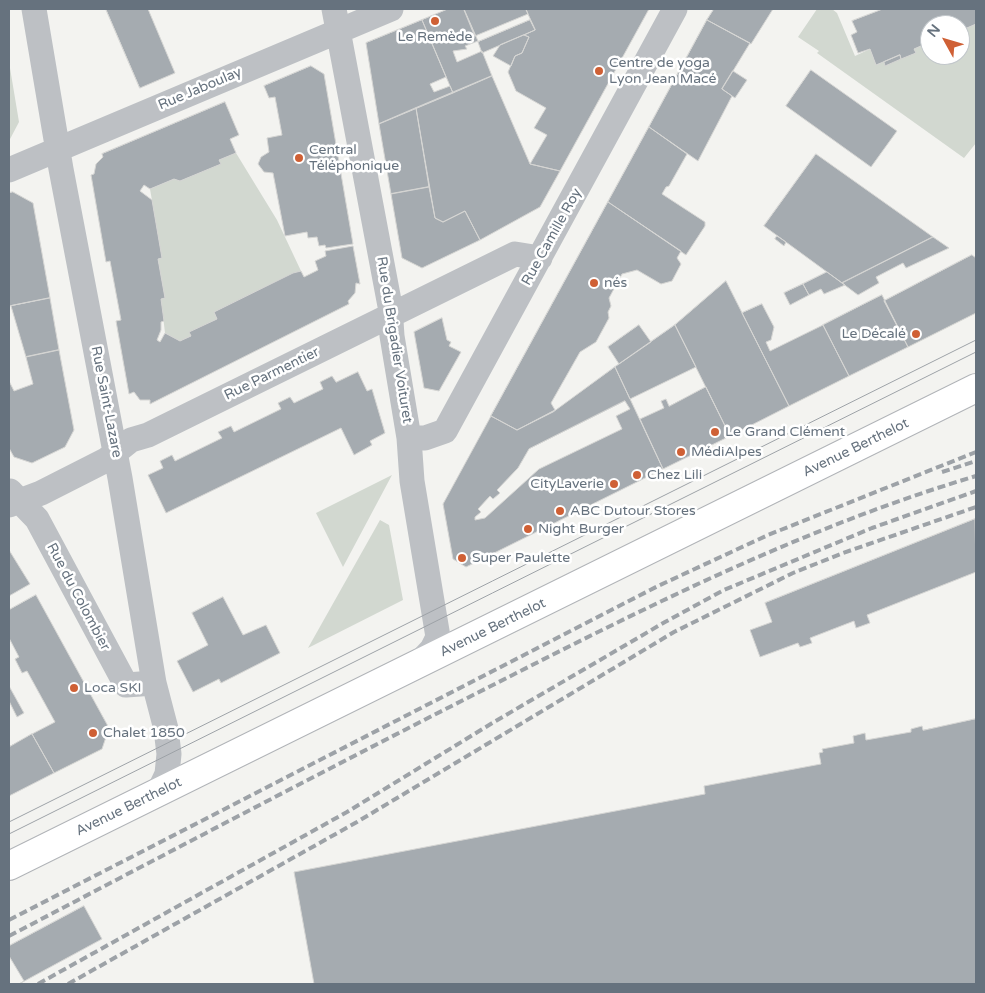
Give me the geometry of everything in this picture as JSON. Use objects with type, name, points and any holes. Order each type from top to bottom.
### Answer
[{"type":"main road","name":"Avenue Berthelot","points":[[9,866],[976,388]]},
{"type":"street","name":"Rue Saint-Lazare","points":[[34,9],[58,149],[116,454],[154,682],[166,729],[169,754],[167,774],[158,793]]},
{"type":"street","name":"Rue Jaboulay","points":[[9,170],[336,20],[391,9]]},
{"type":"street","name":"Rue Camille Roy","points":[[409,438],[425,438],[445,431],[675,9]]},
{"type":"street","name":"Rue du Brigadier Voituret","points":[[336,20],[390,315],[409,438],[412,480],[438,637],[432,649],[417,665]]},
{"type":"street","name":"Rue Parmentier","points":[[12,499],[41,493],[116,454],[131,440],[148,435],[516,254],[540,258]]},
{"type":"street","name":"Rue du Colombier","points":[[12,499],[37,519],[126,685],[154,682]]},
{"type":"shaded area","points":[[817,9],[832,9],[837,13],[855,56],[870,49],[876,65],[900,55],[902,58],[916,53],[914,49],[920,46],[920,65],[970,65],[970,27],[976,24],[976,143],[964,158],[817,53],[819,51],[798,37]]},
{"type":"shaded area","points":[[9,62],[19,122],[9,141]]},
{"type":"shaded area","points":[[236,153],[277,220],[301,271],[214,312],[217,319],[190,332],[191,336],[180,341],[165,333],[161,299],[165,298],[158,259],[162,258],[150,189],[174,179],[180,181],[220,164],[219,160]]},
{"type":"shaded area","points":[[392,475],[343,567],[316,513]]},
{"type":"shaded area","points":[[380,520],[389,525],[403,600],[308,648]]},
{"type":"building","points":[[106,9],[148,9],[175,73],[140,88]]},
{"type":"building","points":[[448,9],[464,9],[478,41],[465,46],[467,49],[453,51],[457,62],[482,51],[492,76],[453,93],[422,20]]},
{"type":"building","points":[[464,9],[526,9],[528,14],[475,36]]},
{"type":"building","points":[[526,9],[649,9],[560,171],[530,164],[547,135],[534,128],[546,108],[516,91],[508,72],[515,56],[522,53],[529,37],[524,35],[535,30]]},
{"type":"building","points":[[714,9],[773,9],[751,44],[707,20]]},
{"type":"building","points":[[883,9],[976,9],[976,24],[970,27],[970,15],[920,15],[920,46],[914,49],[916,53],[901,59],[900,55],[876,65],[870,49],[858,53],[851,35],[857,32],[852,21]]},
{"type":"building","points":[[422,20],[446,77],[430,84],[434,92],[450,86],[453,93],[379,124],[366,43]]},
{"type":"building","points":[[530,20],[535,30],[482,53],[478,42]]},
{"type":"building","points":[[707,20],[750,43],[722,89],[732,96],[698,161],[649,127]]},
{"type":"building","points":[[524,35],[529,37],[522,53],[515,56],[511,66],[493,56],[500,45]]},
{"type":"building","points":[[900,55],[901,59],[885,66],[884,62]]},
{"type":"building","name":"Central Téléphonique","points":[[311,66],[324,74],[353,244],[326,248],[325,245],[319,246],[317,237],[308,238],[307,232],[285,236],[273,173],[264,172],[258,164],[261,157],[269,152],[267,138],[282,135],[275,97],[269,98],[264,86]]},
{"type":"building","points":[[811,70],[897,131],[871,167],[786,106]]},
{"type":"building","points":[[733,71],[747,80],[735,98],[722,89]]},
{"type":"building","points":[[492,76],[530,164],[560,171],[540,207],[480,240],[465,211],[443,222],[435,218],[416,108]]},
{"type":"building","points":[[225,102],[239,135],[230,139],[236,153],[219,160],[221,164],[180,181],[174,179],[150,189],[144,185],[140,191],[152,200],[162,258],[158,259],[165,298],[161,299],[164,321],[161,322],[161,330],[157,340],[160,342],[165,333],[180,341],[191,336],[189,332],[217,319],[214,312],[293,273],[301,271],[304,277],[318,270],[315,261],[326,256],[325,251],[353,246],[360,284],[356,283],[355,293],[348,301],[349,304],[150,404],[150,400],[140,400],[134,392],[129,394],[116,321],[121,320],[110,261],[106,262],[91,175],[94,174],[96,164],[103,157],[102,154]]},
{"type":"building","points":[[416,108],[429,187],[391,194],[379,124]]},
{"type":"building","points":[[649,127],[687,154],[669,186],[666,187],[662,194],[705,222],[705,226],[686,255],[608,202]]},
{"type":"building","points":[[816,154],[933,237],[842,283],[764,226]]},
{"type":"building","points":[[429,187],[435,218],[443,222],[465,211],[480,240],[422,268],[402,258],[391,194]]},
{"type":"building","points":[[13,192],[33,203],[50,298],[9,306],[9,193]]},
{"type":"building","points":[[608,202],[681,251],[677,258],[681,264],[672,281],[661,284],[637,270],[622,274],[609,298],[611,306],[608,312],[609,318],[596,342],[580,352],[551,403],[555,410],[517,430],[491,416]]},
{"type":"building","points":[[777,236],[786,242],[784,246],[775,239]]},
{"type":"building","points":[[933,237],[949,248],[906,268],[903,263],[876,277],[879,283],[858,295],[842,283]]},
{"type":"building","points":[[972,255],[976,258],[976,313],[908,347],[884,301]]},
{"type":"building","points":[[827,272],[845,285],[824,294],[821,289],[809,295],[803,284]]},
{"type":"building","points":[[726,281],[789,406],[730,436],[675,325]]},
{"type":"building","points":[[803,284],[809,295],[790,305],[784,293]]},
{"type":"building","points":[[882,295],[908,347],[849,376],[823,325]]},
{"type":"building","points":[[50,298],[59,350],[26,357],[11,306]]},
{"type":"building","points":[[762,304],[774,327],[771,340],[766,342],[770,351],[823,325],[849,376],[789,406],[742,313]]},
{"type":"building","points":[[442,318],[447,340],[451,342],[449,346],[461,352],[439,391],[424,388],[414,332]]},
{"type":"building","points":[[639,325],[651,342],[619,364],[608,347]]},
{"type":"building","points":[[675,325],[696,367],[630,399],[615,367]]},
{"type":"building","points":[[59,350],[74,430],[65,447],[32,463],[14,457],[9,448],[9,381],[14,391],[33,384],[26,357]]},
{"type":"building","points":[[615,367],[663,469],[466,567],[453,559],[443,504],[491,416],[517,430],[553,412]],"holes":[[[625,401],[630,409],[616,416],[622,429],[539,469],[485,518],[475,520],[475,517],[481,512],[478,509],[490,496],[493,499],[500,493],[497,490],[518,468],[529,449]]]},
{"type":"building","points":[[358,372],[367,391],[372,389],[385,433],[370,441],[372,445],[354,455],[341,428],[166,513],[148,475],[163,468],[160,461],[172,455],[175,461],[222,438],[218,432],[231,426],[234,432],[281,409],[278,403],[290,397],[294,403],[323,389],[320,382],[332,376],[336,382]]},
{"type":"building","points":[[706,387],[730,436],[663,469],[640,419],[664,408],[661,401],[666,399],[669,406]]},
{"type":"building","points":[[975,519],[976,572],[867,615],[870,623],[856,628],[854,621],[810,638],[812,643],[800,647],[798,643],[760,657],[750,630],[772,622],[765,603]]},
{"type":"building","points":[[9,550],[30,584],[9,596]]},
{"type":"building","points":[[36,595],[109,728],[102,749],[54,773],[32,734],[55,722],[27,671],[22,673],[15,659],[19,657],[9,638],[9,610]]},
{"type":"building","points":[[223,597],[243,635],[266,625],[280,653],[221,683],[219,679],[193,692],[177,661],[208,645],[192,613]]},
{"type":"building","points":[[9,686],[24,713],[17,717],[9,701]]},
{"type":"building","points":[[976,719],[976,984],[314,984],[294,872],[705,794],[704,786],[821,764],[819,753],[823,752],[822,749],[854,743],[853,736],[865,733],[866,740],[911,732],[911,729],[922,726],[923,730]]},
{"type":"building","points":[[32,734],[54,773],[9,796],[9,744],[10,746]]},
{"type":"building","points":[[84,906],[102,939],[19,984],[9,984],[9,946]]},
{"type":"building","points":[[9,956],[24,981],[19,984],[9,984]]},
{"type":"tram line","points":[[9,822],[976,340]]},
{"type":"tram line","points":[[9,834],[976,352]]},
{"type":"railway","points":[[9,920],[658,586],[768,535],[976,452]]},
{"type":"railway","points":[[942,472],[976,461]]},
{"type":"railway","points":[[9,936],[248,811],[606,628],[788,544],[912,496],[976,476]]},
{"type":"railway","points":[[38,984],[347,812],[494,722],[665,622],[724,590],[872,528],[976,491]]},
{"type":"railway","points":[[68,984],[357,822],[674,632],[793,573],[843,553],[976,507]]},
{"type":"place","name":"Le Remède","points":[[435,21]]},
{"type":"place","name":"Centre de yoga Lyon Jean Macé","points":[[599,71]]},
{"type":"place","name":"Central Téléphonique","points":[[299,158]]},
{"type":"place","name":"nés","points":[[594,283]]},
{"type":"place","name":"Le Décalé","points":[[916,334]]},
{"type":"place","name":"Le Grand Clément","points":[[715,432]]},
{"type":"place","name":"MédiAlpes","points":[[681,452]]},
{"type":"place","name":"Chez Lili","points":[[637,475]]},
{"type":"place","name":"CityLaverie","points":[[614,484]]},
{"type":"place","name":"ABC Dutour Stores","points":[[560,511]]},
{"type":"place","name":"Night Burger","points":[[528,529]]},
{"type":"place","name":"Super Paulette","points":[[462,558]]},
{"type":"place","name":"Loca SKI","points":[[74,688]]},
{"type":"place","name":"Chalet 1850","points":[[93,733]]}]
